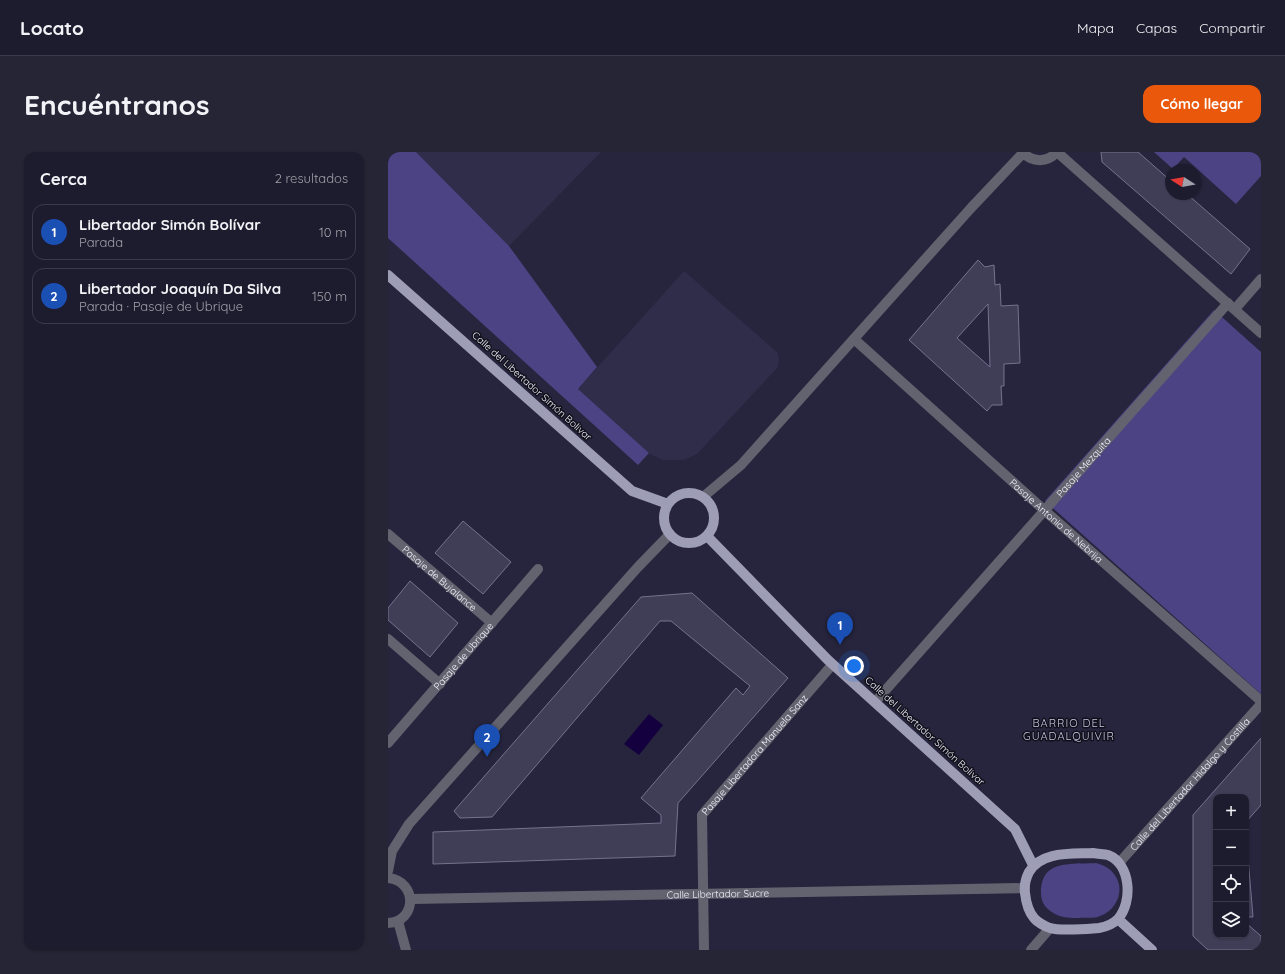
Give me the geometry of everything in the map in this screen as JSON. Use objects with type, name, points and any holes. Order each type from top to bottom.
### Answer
[{"type":"main road","name":"Calle del Libertador Simón Bolivar","points":[[388,275],[632,491],[668,504]]},
{"type":"main road","points":[[689,493],[703,497],[713,508],[715,516],[712,530],[700,541],[684,543],[676,540],[666,527],[664,519],[668,504],[681,494],[689,493]]},
{"type":"main road","name":"Calle del Libertador Simón Bolivar","points":[[707,536],[832,665],[1015,829],[1033,865]]},
{"type":"main road","points":[[1084,854],[1108,856],[1119,863],[1127,879],[1128,896],[1118,919],[1109,925],[1100,928],[1050,928],[1035,919],[1026,905],[1025,888],[1028,876],[1033,865],[1045,858],[1058,855],[1084,854]]},
{"type":"main road","points":[[1118,919],[1152,950]]},
{"type":"street","points":[[703,497],[741,465],[971,208],[1023,153],[1029,158],[1044,160],[1051,158],[1057,152],[1261,333]]},
{"type":"street","name":"Pasaje Mezquita","points":[[875,702],[1044,510],[1231,306],[1261,279]]},
{"type":"street","name":"Pasaje Antonio de Nebrija","points":[[854,339],[1044,510],[1261,701]]},
{"type":"street","name":"Pasaje de Bujalance","points":[[388,534],[492,623]]},
{"type":"street","points":[[388,871],[390,853],[409,824],[638,567],[670,534]]},
{"type":"street","name":"Pasaje de Ubrique","points":[[388,743],[538,569]]},
{"type":"street","points":[[388,639],[440,684]]},
{"type":"street","name":"Pasaje Libertadora Manuela Sanz","points":[[704,950],[702,815],[832,665]]},
{"type":"street","name":"Calle del Libertador Hidalgo y Costilla","points":[[1119,863],[1261,704]]},
{"type":"street","points":[[388,878],[400,881],[405,886],[411,899],[408,912],[393,922],[406,950]]},
{"type":"street","name":"Calle Libertador Sucre","points":[[411,899],[1025,888]]},
{"type":"street","points":[[1031,950],[1050,928]]},
{"type":"shaded area","points":[[388,152],[416,152],[509,246],[597,367],[578,389],[649,453],[638,465],[388,238]]},
{"type":"shaded area","points":[[416,152],[601,152],[509,246]]},
{"type":"shaded area","points":[[1154,152],[1261,152],[1261,176],[1236,204],[1201,172],[1201,164],[1192,164],[1184,157],[1178,164],[1167,164]]},
{"type":"shaded area","points":[[684,271],[777,352],[779,359],[778,367],[697,454],[684,460],[662,460],[649,453],[578,389]]},
{"type":"shaded area","points":[[1214,310],[1261,352],[1261,694],[1045,501]]},
{"type":"shaded area","points":[[649,714],[663,725],[639,755],[624,744]]},
{"type":"shaded area","points":[[1096,863],[1110,870],[1118,880],[1118,898],[1111,909],[1098,917],[1073,918],[1058,915],[1047,908],[1043,903],[1041,893],[1042,882],[1046,874],[1052,869],[1068,864]]},
{"type":"building","points":[[1101,152],[1138,152],[1165,176],[1165,200],[1194,200],[1250,249],[1231,274],[1102,162]]},
{"type":"building","points":[[978,260],[985,267],[994,265],[995,285],[1000,284],[1001,306],[1018,305],[1020,363],[1004,364],[1004,386],[1001,386],[1002,405],[992,405],[987,411],[909,340]],"holes":[[[988,304],[990,367],[957,338]]]},
{"type":"building","points":[[463,521],[511,562],[483,594],[435,553]]},
{"type":"building","points":[[410,581],[458,623],[430,657],[388,620],[388,608]]},
{"type":"building","points":[[692,593],[788,678],[678,803],[675,856],[433,864],[433,832],[661,823],[661,815],[641,798],[736,688],[743,695],[750,686],[671,621],[660,621],[492,817],[460,818],[454,811],[641,597]]},
{"type":"building","points":[[1261,738],[1261,805],[1249,819],[1249,794],[1213,794],[1213,938],[1249,938],[1249,926],[1261,936],[1261,950],[1208,950],[1193,936],[1193,815]]},
{"type":"building","points":[[1249,870],[1253,917],[1249,917]]},
{"type":"place","name":"Libertador Simón Bolívar","points":[[840,645]]},
{"type":"place","name":"Libertador Joaquín Da Silva","points":[[487,757]]},
{"type":"district","name":"BARRIO DEL GUADALQUIVIR","points":[[1069,729]]}]
